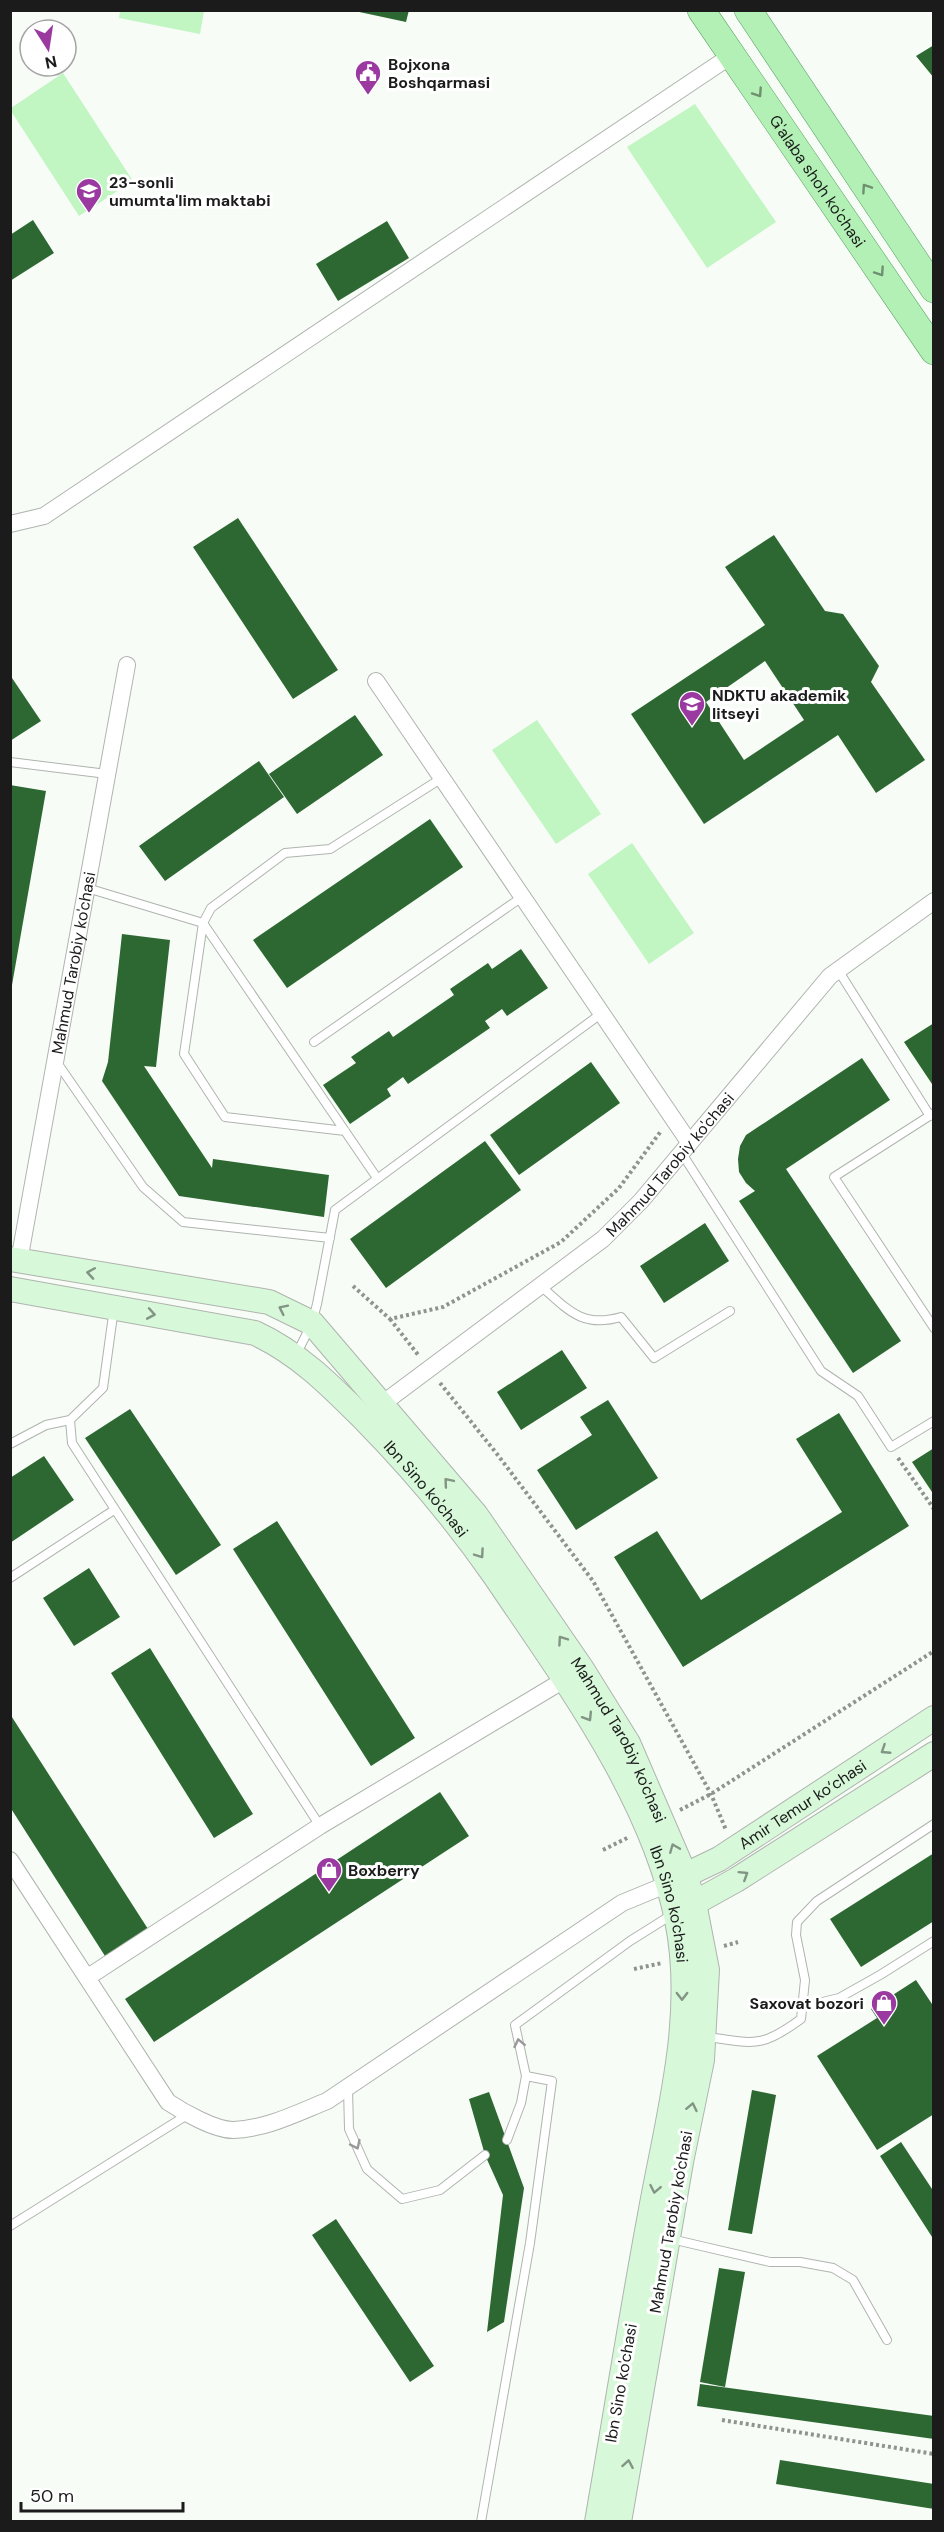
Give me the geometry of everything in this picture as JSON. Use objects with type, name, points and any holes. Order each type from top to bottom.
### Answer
[{"type":"main road","name":"G'alaba shoh ko'chasi","points":[[701,10],[933,351]]},
{"type":"main road","points":[[748,10],[933,290]]},
{"type":"main road","name":"Mahmud Tarobiy ko'chasi","points":[[15,1260],[269,1302],[312,1323],[476,1515],[573,1674],[628,1743],[707,1970],[702,2060],[618,2522]]},
{"type":"main road","points":[[10,1289],[255,1334],[282,1346],[295,1356]]},
{"type":"main road","name":"Ibn Sino ko'chasi","points":[[295,1356],[330,1385],[402,1457],[447,1510],[573,1674]]},
{"type":"main road","name":"Amir Temur ko‘chasi","points":[[676,1879],[734,1849],[933,1718]]},
{"type":"main road","name":"Amir Temur ko‘chasi","points":[[685,1908],[736,1880],[933,1754]]},
{"type":"main road","name":"Ibn Sino ko'chasi","points":[[597,2522],[676,2074],[682,2029],[685,1908]]},
{"type":"street","points":[[10,524],[44,516],[732,55]]},
{"type":"street","name":"Mahmud Tarobiy ko'chasi","points":[[15,1260],[56,1060],[127,665]]},
{"type":"street","points":[[376,681],[672,1116],[685,1147]]},
{"type":"street","name":"Mahmud Tarobiy ko'chasi","points":[[364,1419],[603,1239],[641,1201],[830,976],[933,901]]},
{"type":"street","points":[[88,1977],[320,1826],[573,1674]]},
{"type":"street","points":[[10,1860],[168,2102],[187,2115],[231,2130],[276,2122],[317,2105],[348,2088],[622,1903],[676,1879]]},
{"type":"lane","points":[[10,762],[107,774]]},
{"type":"lane","points":[[345,1131],[225,1117],[184,1054],[203,923],[211,908],[285,853],[330,849],[442,778]]},
{"type":"lane","points":[[87,888],[203,923],[377,1178]]},
{"type":"lane","points":[[314,1042],[522,897]]},
{"type":"lane","points":[[838,970],[932,1114],[834,1177],[933,1328]]},
{"type":"lane","points":[[295,1356],[312,1323],[335,1210],[602,1013]]},
{"type":"lane","points":[[56,1060],[143,1187],[183,1222],[330,1238]]},
{"type":"lane","points":[[685,1147],[821,1371],[858,1396],[891,1447],[933,1421]]},
{"type":"lane","points":[[542,1287],[573,1314],[603,1322],[621,1317],[654,1358],[730,1311]]},
{"type":"lane","points":[[10,1444],[46,1425],[70,1420],[103,1388],[114,1308]]},
{"type":"lane","points":[[70,1420],[72,1443],[320,1826]]},
{"type":"lane","points":[[10,1578],[114,1510]]},
{"type":"lane","points":[[703,2037],[759,2043],[777,2037],[801,2019],[805,1980],[796,1935],[797,1922],[817,1901],[933,1824]]},
{"type":"lane","points":[[507,2140],[521,2103],[526,2076],[515,2025],[630,1941],[685,1908]]},
{"type":"lane","points":[[802,2007],[839,1998],[933,1941]]},
{"type":"lane","points":[[481,2522],[530,2243],[552,2082],[526,2076]]},
{"type":"lane","points":[[348,2088],[349,2129],[367,2169],[402,2199],[440,2190],[485,2155]]},
{"type":"lane","points":[[10,2226],[187,2115]]},
{"type":"lane","points":[[668,2238],[770,2262],[800,2262],[833,2268],[853,2280],[887,2340]]},
{"type":"path","points":[[390,1319],[443,1307],[561,1242],[619,1188],[672,1116]]},
{"type":"path","points":[[352,1286],[390,1319],[497,1454],[593,1581],[711,1794],[734,1849]]},
{"type":"path","points":[[891,1447],[933,1509]]},
{"type":"path","points":[[711,1794],[933,1651]]},
{"type":"path","points":[[722,2420],[933,2454]]},
{"type":"green space","points":[[120,10],[204,11],[200,34],[119,18]]},
{"type":"green space","points":[[56,78],[66,78],[133,181],[79,216],[11,108]]},
{"type":"green space","points":[[695,104],[776,222],[707,268],[627,147]]},
{"type":"green space","points":[[537,720],[601,814],[556,844],[492,750]]},
{"type":"green space","points":[[632,843],[694,933],[649,964],[588,874]]},
{"type":"building","points":[[350,10],[409,10],[406,22]]},
{"type":"building","points":[[934,45],[934,78],[916,56]]},
{"type":"building","points":[[33,220],[54,253],[10,281],[10,235]]},
{"type":"building","points":[[387,221],[409,258],[338,301],[316,264]]},
{"type":"building","points":[[238,518],[338,670],[293,699],[193,547]]},
{"type":"building","points":[[774,535],[825,611],[843,614],[879,666],[871,682],[925,760],[876,793],[838,735],[704,824],[631,714],[765,625],[725,567]],"holes":[[[765,661],[804,720],[744,760],[706,702]]]},
{"type":"building","points":[[10,675],[41,721],[10,741]]},
{"type":"building","points":[[355,715],[383,755],[297,814],[269,774]]},
{"type":"building","points":[[259,761],[284,797],[165,881],[139,846]]},
{"type":"building","points":[[10,785],[46,791],[12,985],[10,985]]},
{"type":"building","points":[[430,819],[463,867],[287,988],[253,940]]},
{"type":"building","points":[[122,934],[170,940],[156,1067],[144,1066],[212,1168],[213,1159],[329,1175],[324,1217],[179,1196],[102,1081],[108,1062]]},
{"type":"building","points":[[521,949],[548,988],[507,1016],[502,1009],[485,1021],[490,1028],[408,1084],[403,1077],[387,1089],[391,1096],[350,1124],[323,1085],[356,1063],[351,1057],[389,1031],[393,1037],[454,995],[450,989],[488,963],[492,969]]},
{"type":"building","points":[[934,1023],[934,1087],[904,1042]]},
{"type":"building","points":[[862,1058],[890,1100],[786,1169],[901,1341],[853,1373],[739,1201],[755,1191],[739,1172],[738,1159],[740,1146],[746,1135]]},
{"type":"building","points":[[591,1062],[620,1103],[519,1175],[490,1135]]},
{"type":"building","points":[[485,1141],[521,1190],[386,1288],[350,1239]]},
{"type":"building","points":[[705,1223],[729,1261],[664,1303],[640,1266]]},
{"type":"building","points":[[562,1350],[587,1388],[521,1430],[497,1392]]},
{"type":"building","points":[[608,1400],[658,1478],[576,1530],[537,1470],[592,1435],[580,1417]]},
{"type":"building","points":[[130,1409],[221,1545],[176,1575],[85,1438]]},
{"type":"building","points":[[839,1413],[909,1526],[683,1667],[614,1557],[657,1531],[701,1600],[842,1512],[796,1439]]},
{"type":"building","points":[[934,1448],[934,1495],[912,1462]]},
{"type":"building","points":[[44,1456],[74,1500],[10,1543],[10,1478]]},
{"type":"building","points":[[277,1521],[415,1738],[371,1766],[233,1549]]},
{"type":"building","points":[[89,1568],[120,1617],[74,1646],[43,1598]]},
{"type":"building","points":[[150,1648],[253,1814],[214,1838],[111,1673]]},
{"type":"building","points":[[10,1714],[148,1929],[105,1956],[10,1807]]},
{"type":"building","points":[[440,1792],[469,1836],[154,2042],[125,1999]]},
{"type":"building","points":[[934,1853],[934,1921],[861,1967],[830,1919]]},
{"type":"building","points":[[916,1980],[934,2007],[934,2114],[877,2150],[817,2056],[877,2018],[871,2009]]},
{"type":"building","points":[[752,2090],[776,2095],[752,2234],[728,2230]]},
{"type":"building","points":[[489,2092],[524,2188],[504,2322],[487,2332],[503,2195],[485,2155],[469,2099]]},
{"type":"building","points":[[901,2142],[934,2192],[934,2240],[880,2156]]},
{"type":"building","points":[[336,2219],[434,2366],[410,2382],[312,2235]]},
{"type":"building","points":[[719,2268],[745,2272],[725,2387],[700,2382]]},
{"type":"building","points":[[700,2384],[934,2416],[934,2439],[697,2406]]},
{"type":"building","points":[[780,2460],[934,2484],[934,2509],[776,2484]]},
{"type":"place","name":"Bojxona Boshqarmasi","points":[[368,96]]},
{"type":"place","name":"23-sonli umumta'lim maktabi","points":[[89,214]]},
{"type":"place","name":"NDKTU akademik litseyi","points":[[692,727]]},
{"type":"place","name":"Boxberry","points":[[329,1893]]},
{"type":"place","name":"Saxovat bozori","points":[[884,2026]]}]
